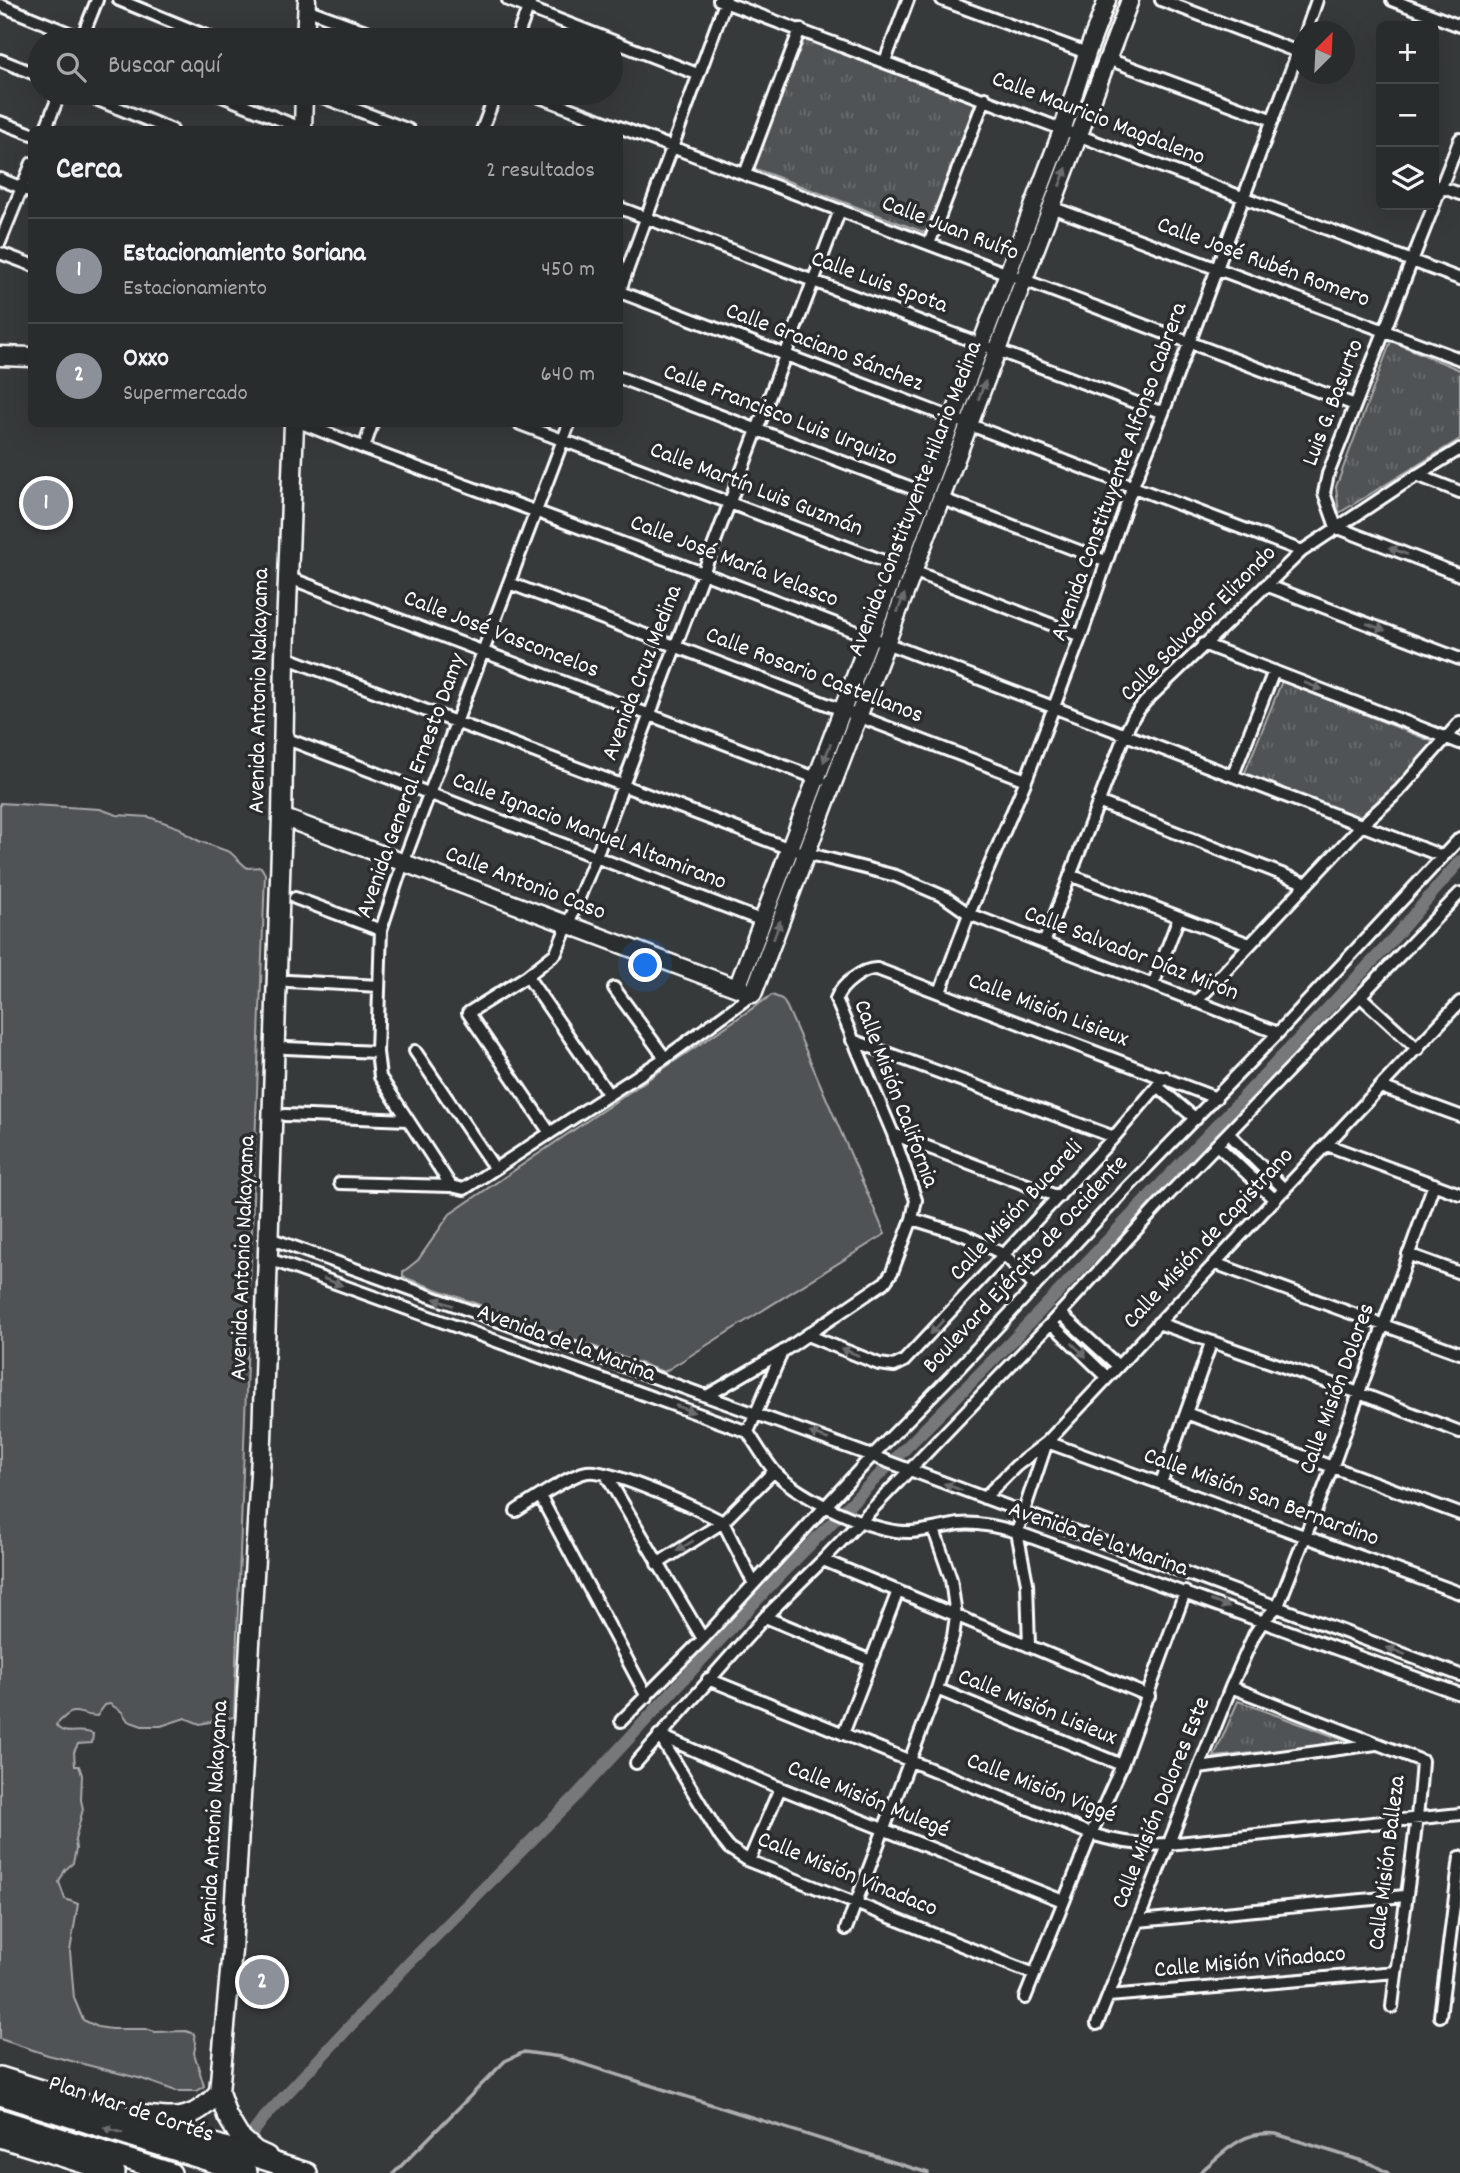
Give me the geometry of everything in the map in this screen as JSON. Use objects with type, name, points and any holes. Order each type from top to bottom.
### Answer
[{"type":"highway","points":[[0,2077],[307,2173]]},
{"type":"highway","name":"Plan Mar de Cortés","points":[[0,2095],[247,2173]]},
{"type":"highway","name":"Plan Mar de Cortés","points":[[0,2119],[169,2172]]},
{"type":"highway","points":[[0,2137],[115,2173]]},
{"type":"main road","points":[[0,356],[28,358]]},
{"type":"main road","name":"Avenida Antonio Nakayama","points":[[282,2165],[256,2151],[239,2136],[226,2116],[219,2092],[232,1950],[258,1526],[269,1259],[282,737],[294,427]]},
{"type":"main road","points":[[121,2115],[174,2119],[188,2116],[209,2104],[219,2092]]},
{"type":"street","points":[[87,28],[97,0]]},
{"type":"street","points":[[120,0],[187,28]]},
{"type":"street","points":[[508,0],[529,4],[587,28]]},
{"type":"street","points":[[885,61],[908,0]]},
{"type":"street","points":[[942,0],[1087,53]]},
{"type":"street","name":"Avenida Constituyente Hilario Medina","points":[[878,640],[897,566],[933,496],[1016,277],[1087,53],[1107,0]]},
{"type":"street","name":"Avenida Constituyente Hilario Medina","points":[[1016,277],[1051,207],[1130,0]]},
{"type":"street","points":[[1161,0],[1292,50]]},
{"type":"street","points":[[1310,21],[1317,0]]},
{"type":"street","points":[[1392,0],[1460,26]]},
{"type":"street","points":[[623,282],[723,1]]},
{"type":"street","name":"Calle Mauricio Magdaleno","points":[[723,1],[1460,279]]},
{"type":"street","points":[[306,28],[307,4],[362,28]]},
{"type":"street","points":[[520,28],[529,4]]},
{"type":"street","points":[[0,5],[55,28]]},
{"type":"street","points":[[745,174],[800,29]]},
{"type":"street","points":[[623,43],[697,74]]},
{"type":"street","points":[[1108,59],[1273,120]]},
{"type":"street","points":[[0,60],[28,71]]},
{"type":"street","name":"Avenida Constituyente Alfonso Cabrera","points":[[940,992],[969,915],[1027,780],[1132,488],[1190,343],[1292,68]]},
{"type":"street","points":[[929,244],[985,99]]},
{"type":"street","points":[[47,126],[55,105]]},
{"type":"street","points":[[111,105],[162,126]]},
{"type":"street","points":[[244,105],[296,126]]},
{"type":"street","points":[[303,126],[304,105]]},
{"type":"street","points":[[343,105],[399,126]]},
{"type":"street","points":[[484,126],[491,105]]},
{"type":"street","name":"Calle Juan Rulfo","points":[[561,105],[617,126]]},
{"type":"street","points":[[0,122],[28,132]]},
{"type":"street","name":"Calle Juan Rulfo","points":[[623,128],[1355,405]]},
{"type":"street","name":"Luis G. Basurto","points":[[1336,527],[1324,493],[1328,474],[1460,139]]},
{"type":"street","points":[[0,179],[27,190],[1,238]]},
{"type":"street","points":[[1441,187],[1460,194]]},
{"type":"street","name":"Calle José Rubén Romero","points":[[1051,207],[1460,359]]},
{"type":"street","name":"Calle Luis Spota","points":[[623,209],[1163,413]]},
{"type":"street","name":"Avenida Cruz Medina","points":[[527,976],[556,953],[596,857],[840,210]]},
{"type":"street","points":[[0,253],[28,264]]},
{"type":"street","name":"Calle Graciano Sánchez","points":[[623,292],[1302,551]]},
{"type":"street","name":"Calle Francisco Luis Urquizo","points":[[623,378],[1105,561]]},
{"type":"street","name":"Calle José María Velasco","points":[[311,427],[1054,706],[1442,856]]},
{"type":"street","points":[[363,448],[371,427]]},
{"type":"street","name":"Calle Martín Luis Guzmán","points":[[528,427],[897,566]]},
{"type":"street","name":"Avenida General Ernesto Damy","points":[[451,1186],[380,1077],[377,1052],[381,930],[429,793],[568,427]]},
{"type":"street","name":"Calle Salvador Elizondo","points":[[1044,943],[1125,734],[1145,702],[1302,551],[1460,449]]},
{"type":"street","points":[[1418,475],[1460,492]]},
{"type":"street","name":"Avenida Constituyente Hilario Medina","points":[[753,994],[798,852],[850,713],[878,640],[913,572],[933,496]]},
{"type":"street","points":[[1336,527],[1460,575]]},
{"type":"street","points":[[913,572],[1081,636]]},
{"type":"street","name":"Calle José Vasconcelos","points":[[287,578],[825,781]]},
{"type":"street","name":"Calle Rosario Castellanos","points":[[509,583],[1027,780]]},
{"type":"street","points":[[1266,585],[1460,659]]},
{"type":"street","points":[[1203,644],[1460,743]]},
{"type":"street","points":[[285,657],[798,852]]},
{"type":"street","points":[[1233,775],[1274,671]]},
{"type":"street","points":[[1196,1002],[1363,824],[1399,791],[1460,722]]},
{"type":"street","name":"Calle Ignacio Manuel Altamirano","points":[[282,737],[763,921]]},
{"type":"street","points":[[1098,802],[1307,884]]},
{"type":"street","name":"Calle Antonio Caso","points":[[282,817],[753,994]]},
{"type":"street","name":"Boulevard Ejército de Occidente","points":[[621,1721],[703,1639],[826,1506],[878,1458],[1128,1187],[1278,1033],[1460,838]]},
{"type":"street","name":"Avenida Constituyente Hilario Medina","points":[[736,1008],[737,988],[763,921],[798,852]]},
{"type":"street","name":"Calle Salvador Díaz Mirón","points":[[798,852],[896,876],[945,897],[969,915],[1278,1033]]},
{"type":"street","points":[[1070,876],[1249,944]]},
{"type":"street","points":[[636,1763],[765,1616],[823,1560],[905,1468],[1051,1323],[1217,1144],[1460,893]]},
{"type":"street","points":[[295,898],[381,930]]},
{"type":"street","points":[[1153,985],[1179,917]]},
{"type":"street","name":"Calle Misión Lisieux","points":[[864,972],[877,969],[1161,1081],[1216,1098]]},
{"type":"street","name":"Calle Misión California","points":[[707,1396],[782,1352],[885,1282],[892,1272],[912,1219],[916,1208],[914,1191],[836,999],[840,989],[864,972]]},
{"type":"street","points":[[550,1133],[468,1013],[527,976],[609,1095]]},
{"type":"street","points":[[288,981],[379,986]]},
{"type":"street","points":[[614,988],[665,1058]]},
{"type":"street","points":[[340,1183],[451,1186],[464,1189],[665,1058],[753,994]]},
{"type":"street","points":[[1360,996],[1418,1049]]},
{"type":"street","name":"Calle Misión de Capistrano","points":[[984,1498],[1016,1466],[1047,1443],[1460,1002]]},
{"type":"street","points":[[852,1040],[1114,1137]]},
{"type":"street","points":[[286,1048],[377,1052]]},
{"type":"street","points":[[415,1051],[495,1169]]},
{"type":"street","name":"Calle Misión Lisieux","points":[[1161,1081],[1196,1119]]},
{"type":"street","name":"Calle Misión Bucareli","points":[[807,1335],[879,1364],[894,1366],[904,1361],[1059,1197],[1161,1081]]},
{"type":"street","points":[[1381,1087],[1460,1116]]},
{"type":"street","points":[[285,1115],[408,1121]]},
{"type":"street","points":[[1228,1133],[1285,1190]]},
{"type":"street","points":[[893,1134],[1059,1197]]},
{"type":"street","points":[[1217,1144],[1275,1200]]},
{"type":"street","points":[[1327,1145],[1460,1194]]},
{"type":"street","name":"Calle Misión Dolores","points":[[1278,1606],[1332,1468],[1434,1184]]},
{"type":"street","points":[[912,1219],[973,1239],[1005,1255],[1035,1287]]},
{"type":"street","name":"Avenida de la Marina","points":[[269,1238],[878,1458],[1460,1675]]},
{"type":"street","points":[[1408,1254],[1460,1273]]},
{"type":"street","name":"Avenida de la Marina","points":[[269,1259],[748,1432],[774,1471],[797,1490],[826,1506],[887,1530],[908,1532],[960,1524],[980,1524],[1017,1532],[1264,1620],[1460,1694]]},
{"type":"street","points":[[1214,1263],[1460,1353]]},
{"type":"street","points":[[1060,1313],[1118,1366]]},
{"type":"street","points":[[1051,1323],[1108,1377]]},
{"type":"street","points":[[1158,1323],[1359,1393],[1460,1432]]},
{"type":"street","points":[[1161,1483],[1211,1343]]},
{"type":"street","points":[[748,1432],[782,1352]]},
{"type":"street","points":[[1186,1413],[1460,1514]]},
{"type":"street","points":[[1029,1646],[1027,1583],[1017,1532],[1047,1443]]},
{"type":"street","name":"Calle Misión San Bernardino","points":[[1047,1443],[1460,1593]]},
{"type":"street","points":[[657,1564],[723,1522],[774,1471]]},
{"type":"street","points":[[516,1511],[582,1473],[597,1472],[656,1492],[723,1522],[754,1584]]},
{"type":"street","points":[[606,1475],[703,1639]]},
{"type":"street","points":[[540,1496],[647,1697]]},
{"type":"street","points":[[846,1929],[948,1656],[956,1616],[951,1579],[934,1530]]},
{"type":"street","points":[[823,1560],[1149,1696]]},
{"type":"street","points":[[843,1734],[898,1591]]},
{"type":"street","points":[[1025,1998],[1063,1901],[1122,1765],[1185,1592]]},
{"type":"street","name":"Calle Misión Dolores Este","points":[[1097,2024],[1231,1687],[1254,1635],[1278,1606]]},
{"type":"street","points":[[765,1616],[871,1661]]},
{"type":"street","name":"Calle Misión Viggé","points":[[708,1679],[1091,1834],[1134,1844],[1168,1844],[1460,1814]]},
{"type":"street","name":"Calle Misión Balleza","points":[[1231,1687],[1422,1761],[1419,1818],[1405,1896],[1392,2007]]},
{"type":"street","name":"Calle Misión Lisieux","points":[[937,1689],[1122,1765]]},
{"type":"street","name":"Calle Misión Mulegé","points":[[659,1735],[780,1788],[1063,1901]]},
{"type":"street","name":"Calle Misión Vinadaco","points":[[659,1735],[721,1838],[729,1848],[749,1861],[856,1901],[1034,1974]]},
{"type":"street","points":[[1199,1768],[1377,1744]]},
{"type":"street","points":[[749,1861],[780,1788]]},
{"type":"street","points":[[1440,2016],[1460,1857]]},
{"type":"street","points":[[1138,1921],[1405,1896]]},
{"type":"street","name":"Calle Misión Viñadaco","points":[[1108,1996],[1396,1972]]},
{"type":"green space","points":[[803,35],[976,101],[926,233],[753,168]]},
{"type":"green space","points":[[1391,341],[1460,370],[1460,439],[1339,513],[1336,487]]},
{"type":"green space","points":[[1282,681],[1441,745],[1363,819],[1244,775]]},
{"type":"green space","points":[[0,803],[100,809],[117,815],[149,817],[180,828],[199,841],[230,852],[247,868],[261,867],[265,874],[234,1717],[200,1724],[185,1718],[161,1726],[142,1726],[128,1721],[122,1712],[110,1704],[105,1705],[97,1716],[72,1712],[56,1725],[63,1731],[93,1734],[92,1743],[78,1744],[74,1752],[75,1766],[79,1766],[82,1775],[83,1809],[75,1840],[73,1863],[65,1870],[59,1882],[65,1899],[78,1904],[70,1951],[74,1998],[83,2020],[98,2027],[146,2029],[155,2032],[186,2031],[194,2034],[194,2053],[204,2086],[196,2091],[176,2091],[0,2039]]},
{"type":"green space","points":[[772,995],[782,999],[787,1007],[885,1234],[664,1372],[403,1277],[403,1272],[418,1260],[450,1214]]},
{"type":"green space","points":[[1238,1701],[1352,1743],[1214,1757]]},
{"type":"waterway","points":[[252,2134],[409,1963],[574,1798],[779,1576],[1009,1344],[1386,947],[1460,861]]},
{"type":"waterway","points":[[394,2173],[505,2061],[524,2052],[561,2057],[928,2173]]},
{"type":"waterway","points":[[1199,2173],[1234,2144],[1253,2135],[1264,2134],[1276,2134],[1372,2164],[1388,2173]]},
{"type":"place","name":"Estacionamiento Soriana","points":[[46,503]]},
{"type":"place","name":"Oxxo","points":[[262,1982]]}]
